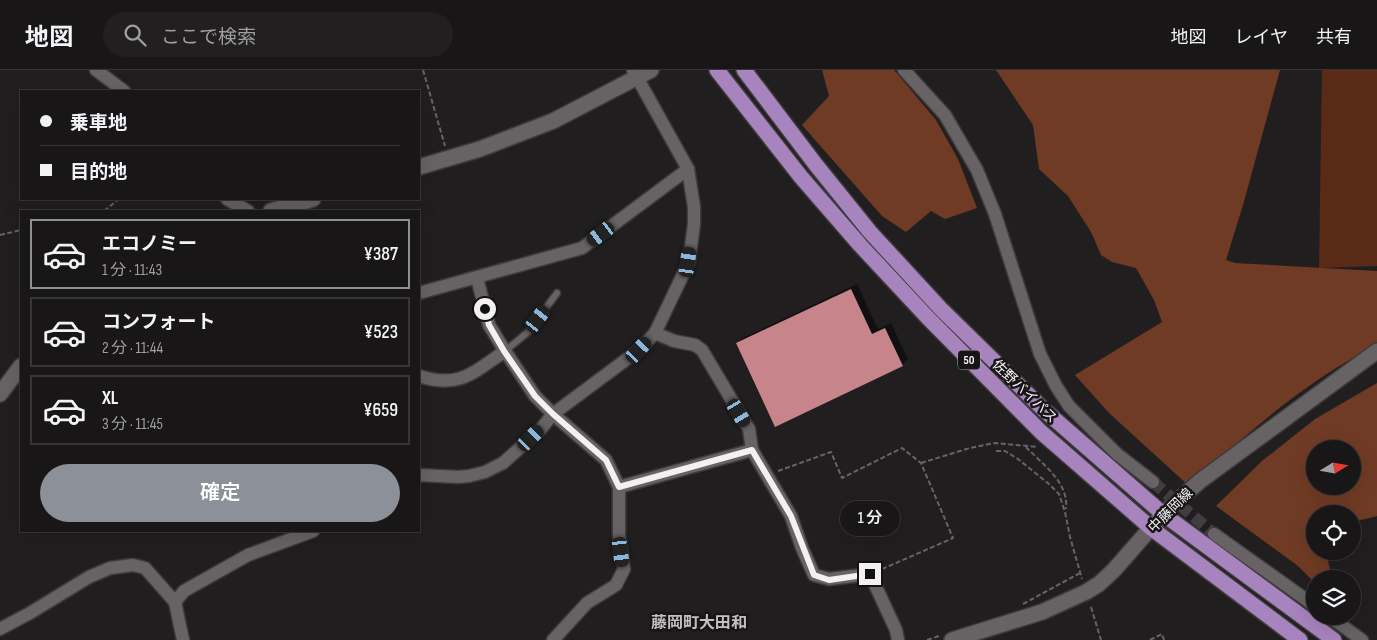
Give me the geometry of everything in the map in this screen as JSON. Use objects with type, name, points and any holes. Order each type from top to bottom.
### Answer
[{"type":"highway","name":"佐野バイパス","points":[[717,70],[801,177],[860,245],[928,319],[1051,441],[1151,528],[1300,640]]},
{"type":"highway","name":"佐野バイパス","points":[[744,70],[870,232],[941,309],[1043,409],[1164,514],[1334,640]]},
{"type":"main road","points":[[420,167],[520,135],[553,121],[635,74],[651,70]]},
{"type":"main road","points":[[274,210],[310,200]]},
{"type":"main road","name":"中藤岡線","points":[[952,640],[1042,612],[1086,592],[1098,584],[1114,570],[1164,514],[1200,481],[1377,351]]},
{"type":"main road","points":[[0,394],[20,367]]},
{"type":"street","points":[[96,70],[123,90]]},
{"type":"street","points":[[904,70],[945,115],[977,170],[996,214],[1040,354],[1056,386],[1069,406],[1117,454],[1153,482]]},
{"type":"street","points":[[420,475],[458,477],[485,472],[503,463],[523,447],[553,414],[639,350],[655,333],[688,262],[694,216],[688,169],[635,74]]},
{"type":"street","points":[[420,293],[582,248],[688,169]]},
{"type":"street","points":[[229,200],[246,210]]},
{"type":"street","points":[[477,278],[489,325],[504,351],[535,396],[606,460],[619,487],[619,534],[624,569],[616,585],[587,603],[553,640]]},
{"type":"street","points":[[655,333],[674,342],[695,345],[702,350],[749,429],[752,450],[791,516],[814,575],[829,580],[870,574],[896,630],[898,640]]},
{"type":"street","points":[[420,376],[433,381],[450,382],[466,377],[504,351]]},
{"type":"street","points":[[619,487],[752,450]]},
{"type":"street","points":[[175,602],[184,591],[248,555],[310,532]]},
{"type":"street","points":[[1214,534],[1306,600]]},
{"type":"street","points":[[0,629],[89,577],[110,568],[133,565],[145,568],[175,602],[183,640]]},
{"type":"street","points":[[1341,625],[1362,640]]},
{"type":"lane","points":[[504,351],[528,332],[557,293]]},
{"type":"path","points":[[423,70],[448,158]]},
{"type":"path","points":[[105,210],[118,200]]},
{"type":"path","points":[[0,235],[20,230]]},
{"type":"path","points":[[921,462],[994,443],[1039,447],[1051,441]]},
{"type":"path","points":[[1025,446],[1059,481],[1065,492],[1065,512]]},
{"type":"path","points":[[766,475],[831,452],[842,478],[902,448],[921,462],[953,538],[870,574]]},
{"type":"path","points":[[996,451],[1005,451],[1018,459],[1059,494],[1082,579]]},
{"type":"path","points":[[1091,607],[1101,640]]},
{"type":"path","points":[[1150,640],[1162,634],[1164,640]]},
{"type":"shaded area","points":[[822,70],[894,70],[936,120],[958,159],[977,208],[945,219],[931,211],[906,232],[882,216],[802,125],[829,96]]},
{"type":"shaded area","points":[[996,70],[1280,70],[1226,260],[1235,263],[1377,271],[1377,345],[1326,374],[1278,409],[1189,486],[1109,413],[1075,375],[1162,322],[1154,300],[1136,268],[1112,262],[1101,255],[1091,232],[1068,196],[1039,169],[1033,125]]},
{"type":"shaded area","points":[[1322,70],[1377,70],[1377,266],[1319,268]]},
{"type":"shaded area","points":[[1377,383],[1377,516],[1361,520],[1361,505],[1306,505],[1306,560],[1328,560],[1330,570],[1306,570],[1306,574],[1298,566],[1216,506],[1262,461],[1315,419]]},
{"type":"building","points":[[851,289],[872,334],[885,328],[903,366],[775,427],[736,343]]},
{"type":"tunnel","points":[[1153,482],[1214,534]]},
{"type":"district","name":"藤岡町大田和","points":[[699,622]]},
{"type":"route","points":[[485,309],[489,325],[504,351],[535,396],[606,460],[619,487],[752,450],[791,516],[814,575],[829,580],[870,574]]}]
